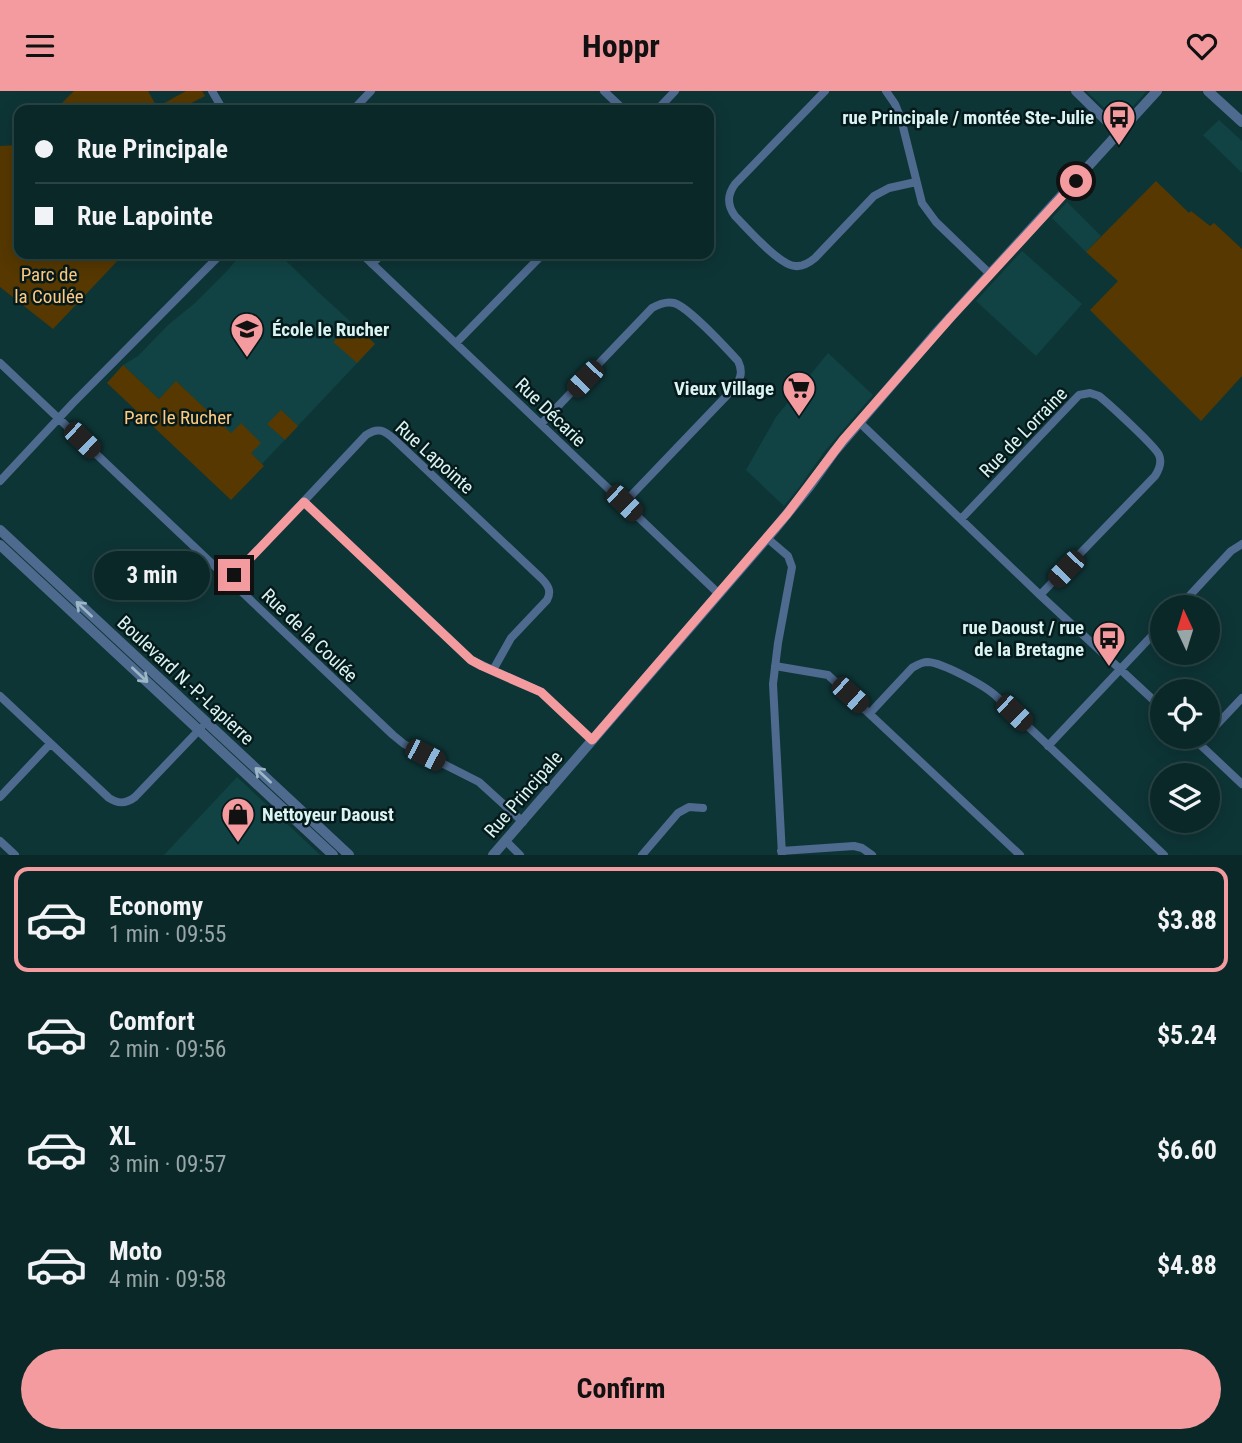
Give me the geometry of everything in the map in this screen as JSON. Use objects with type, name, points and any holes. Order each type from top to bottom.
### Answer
[{"type":"street","points":[[358,105],[371,91]]},
{"type":"street","points":[[604,91],[619,105]]},
{"type":"street","points":[[662,105],[675,91]]},
{"type":"street","points":[[825,91],[735,184],[729,200],[735,216],[780,260],[792,266],[804,266],[815,258],[874,195],[889,188],[916,182]]},
{"type":"street","points":[[886,91],[898,111],[922,203],[930,216],[990,274]]},
{"type":"street","points":[[1076,91],[1119,133]]},
{"type":"street","name":"Rue Principale","points":[[493,855],[767,538],[859,422],[1157,91]]},
{"type":"street","points":[[1208,91],[1242,121]]},
{"type":"street","points":[[0,481],[59,417],[215,259]]},
{"type":"street","name":"Rue Décarie","points":[[367,259],[719,594]]},
{"type":"street","points":[[372,264],[377,259]]},
{"type":"street","points":[[456,343],[538,259]]},
{"type":"street","points":[[541,424],[652,308],[664,302],[671,302],[687,311],[738,361],[741,376],[735,387],[624,503]]},
{"type":"street","name":"Rue de la Coulée","points":[[0,363],[398,740],[479,782],[523,822]]},
{"type":"street","name":"Rue de Lorraine","points":[[961,519],[1082,394],[1090,393],[1104,400],[1152,445],[1160,459],[1155,476],[1040,595]]},
{"type":"street","points":[[859,422],[1150,697]]},
{"type":"street","name":"Rue Lapointe","points":[[230,580],[366,435],[381,429],[388,432],[549,588],[547,600],[517,631],[493,670]]},
{"type":"street","points":[[304,502],[471,660],[541,692],[592,740]]},
{"type":"street","name":"Boulevard N.-P.-Lapierre","points":[[0,530],[333,855]]},
{"type":"street","points":[[767,538],[788,556],[792,567],[773,693],[781,853],[854,846],[872,855]]},
{"type":"street","points":[[1190,595],[1231,551],[1242,544]]},
{"type":"street","name":"Boulevard N.-P.-Lapierre","points":[[0,545],[349,855]]},
{"type":"street","points":[[1048,746],[1150,638]]},
{"type":"street","points":[[870,713],[912,668],[920,663],[931,663],[985,687],[1164,855]]},
{"type":"street","points":[[775,666],[828,675],[1020,855]]},
{"type":"street","points":[[0,696],[110,798],[122,803],[135,797],[202,726]]},
{"type":"street","points":[[1220,718],[1242,698]]},
{"type":"street","points":[[0,797],[50,744]]},
{"type":"street","points":[[1211,749],[1242,784]]},
{"type":"street","points":[[642,855],[678,813],[689,807],[703,808]]},
{"type":"street","points":[[0,841],[15,855]]},
{"type":"street","points":[[506,841],[520,855]]},
{"type":"shaded area","points":[[1086,91],[1147,91],[1124,116],[1118,118]]},
{"type":"shaded area","points":[[1219,120],[1242,141],[1242,173],[1203,135]]},
{"type":"shaded area","points":[[1067,202],[1101,236],[1086,252],[1052,218]]},
{"type":"shaded area","points":[[1022,251],[1082,304],[1036,356],[976,301]]},
{"type":"shaded area","name":"École le Rucher","points":[[237,259],[284,259],[375,344],[262,464],[177,382],[159,399],[123,365],[138,356]]},
{"type":"shaded area","points":[[828,353],[873,395],[824,452],[784,506],[746,470],[776,417]]},
{"type":"shaded area","points":[[237,777],[316,851],[320,855],[164,855]]},
{"type":"green space","points":[[74,91],[148,91],[156,105],[60,105]]},
{"type":"green space","points":[[186,91],[202,91],[205,96],[188,105],[161,105]]},
{"type":"green space","name":"Parc de la Coulée","points":[[14,145],[14,259],[119,259],[53,329],[0,287],[0,146]]},
{"type":"green space","points":[[1156,181],[1189,213],[1191,211],[1210,226],[1214,223],[1242,249],[1242,376],[1201,421],[1090,310],[1118,281],[1086,252]]},
{"type":"green space","points":[[353,323],[375,344],[357,363],[333,342]]},
{"type":"green space","name":"Parc le Rucher","points":[[123,365],[159,399],[176,381],[231,433],[241,423],[261,443],[251,453],[264,466],[231,500],[107,383]]},
{"type":"green space","points":[[281,410],[298,426],[285,440],[267,424]]},
{"type":"place","name":"rue Principale / montée Ste-Julie","points":[[1119,147]]},
{"type":"place","name":"École le Rucher","points":[[247,359]]},
{"type":"place","name":"Vieux Village","points":[[799,418]]},
{"type":"place","name":"rue Daoust / rue de la Bretagne","points":[[1109,668]]},
{"type":"place","name":"Nettoyeur Daoust","points":[[238,844]]},
{"type":"route","points":[[234,575],[304,502],[471,660],[541,692],[592,740],[787,514],[843,440],[1076,181]]}]
